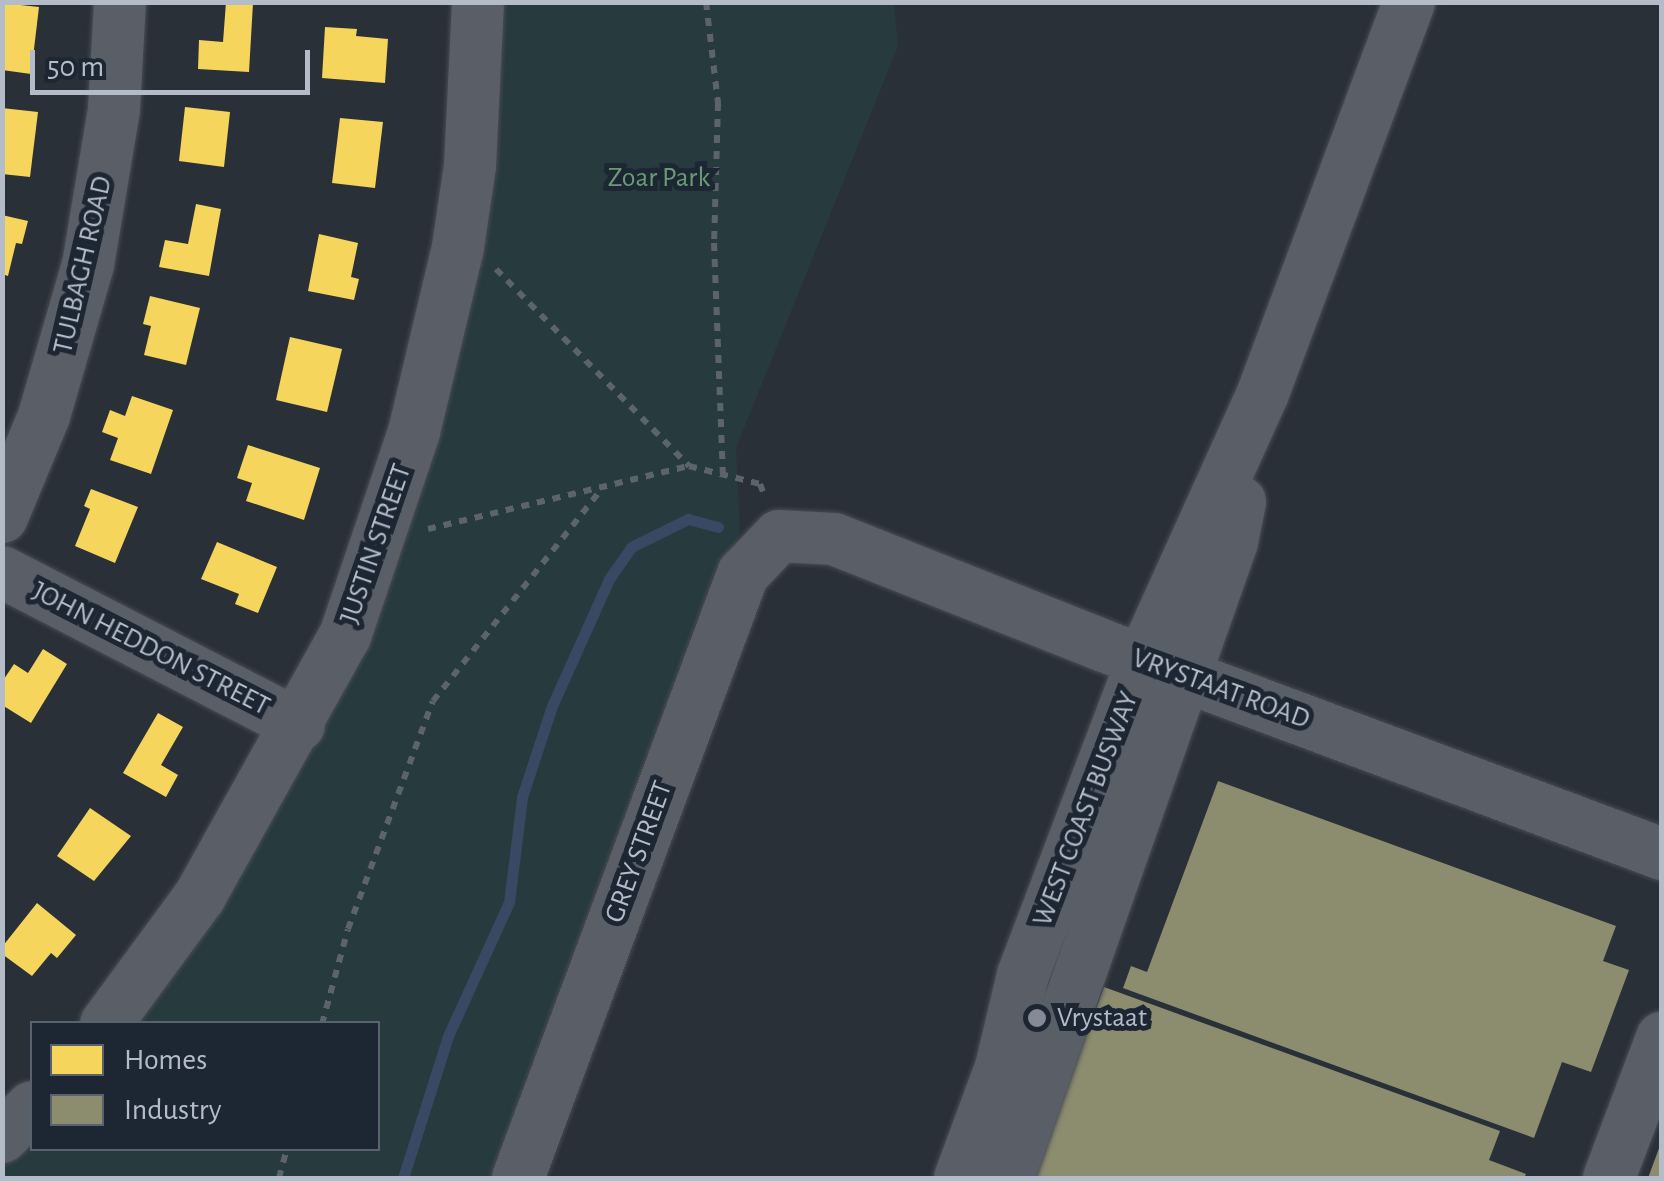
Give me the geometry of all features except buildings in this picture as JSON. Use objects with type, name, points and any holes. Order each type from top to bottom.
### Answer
[{"type":"street","name":"TULBAGH ROAD","points":[[2,517],[44,416],[88,265],[114,109],[120,2]]},
{"type":"street","name":"JUSTIN STREET","points":[[108,1021],[200,896],[299,725],[345,636],[414,432],[463,215],[478,59],[478,2]]},
{"type":"street","name":"WEST COAST BUSWAY","points":[[960,1178],[1002,1066],[1022,975],[1163,667],[1232,542],[1263,393],[1409,2]]},
{"type":"street","name":"VRYSTAAT ROAD","points":[[779,536],[834,539],[1662,854]]},
{"type":"street","name":"GREY STREET","points":[[518,1178],[743,574],[779,536]]},
{"type":"street","name":"JOHN HEDDON STREET","points":[[2,572],[299,725]]},
{"type":"street","name":"WEST COAST BUSWAY","points":[[1008,1178],[1163,667]]},
{"type":"street","points":[[1609,1178],[1662,1038]]},
{"type":"street","points":[[2,1137],[30,1108]]},
{"type":"path","points":[[706,2],[718,103],[714,243],[723,474]]},
{"type":"path","points":[[491,264],[690,466]]},
{"type":"path","points":[[420,531],[690,466],[760,484]]},
{"type":"path","points":[[323,1021],[348,929],[433,701],[603,487]]},
{"type":"path","points":[[279,1178],[287,1151]]},
{"type":"green space","name":"Zoar Park","points":[[497,3],[894,3],[898,46],[736,448],[740,531],[497,1178],[3,1178],[3,1159],[30,1131],[30,1151],[380,1151],[380,1021],[128,1021],[354,650]]},
{"type":"waterway","points":[[403,1178],[448,1036],[509,902],[522,797],[552,706],[609,579],[631,547],[688,519],[718,527]]},
{"type":"place","name":"Vrystaat","points":[[1037,1018]]}]
